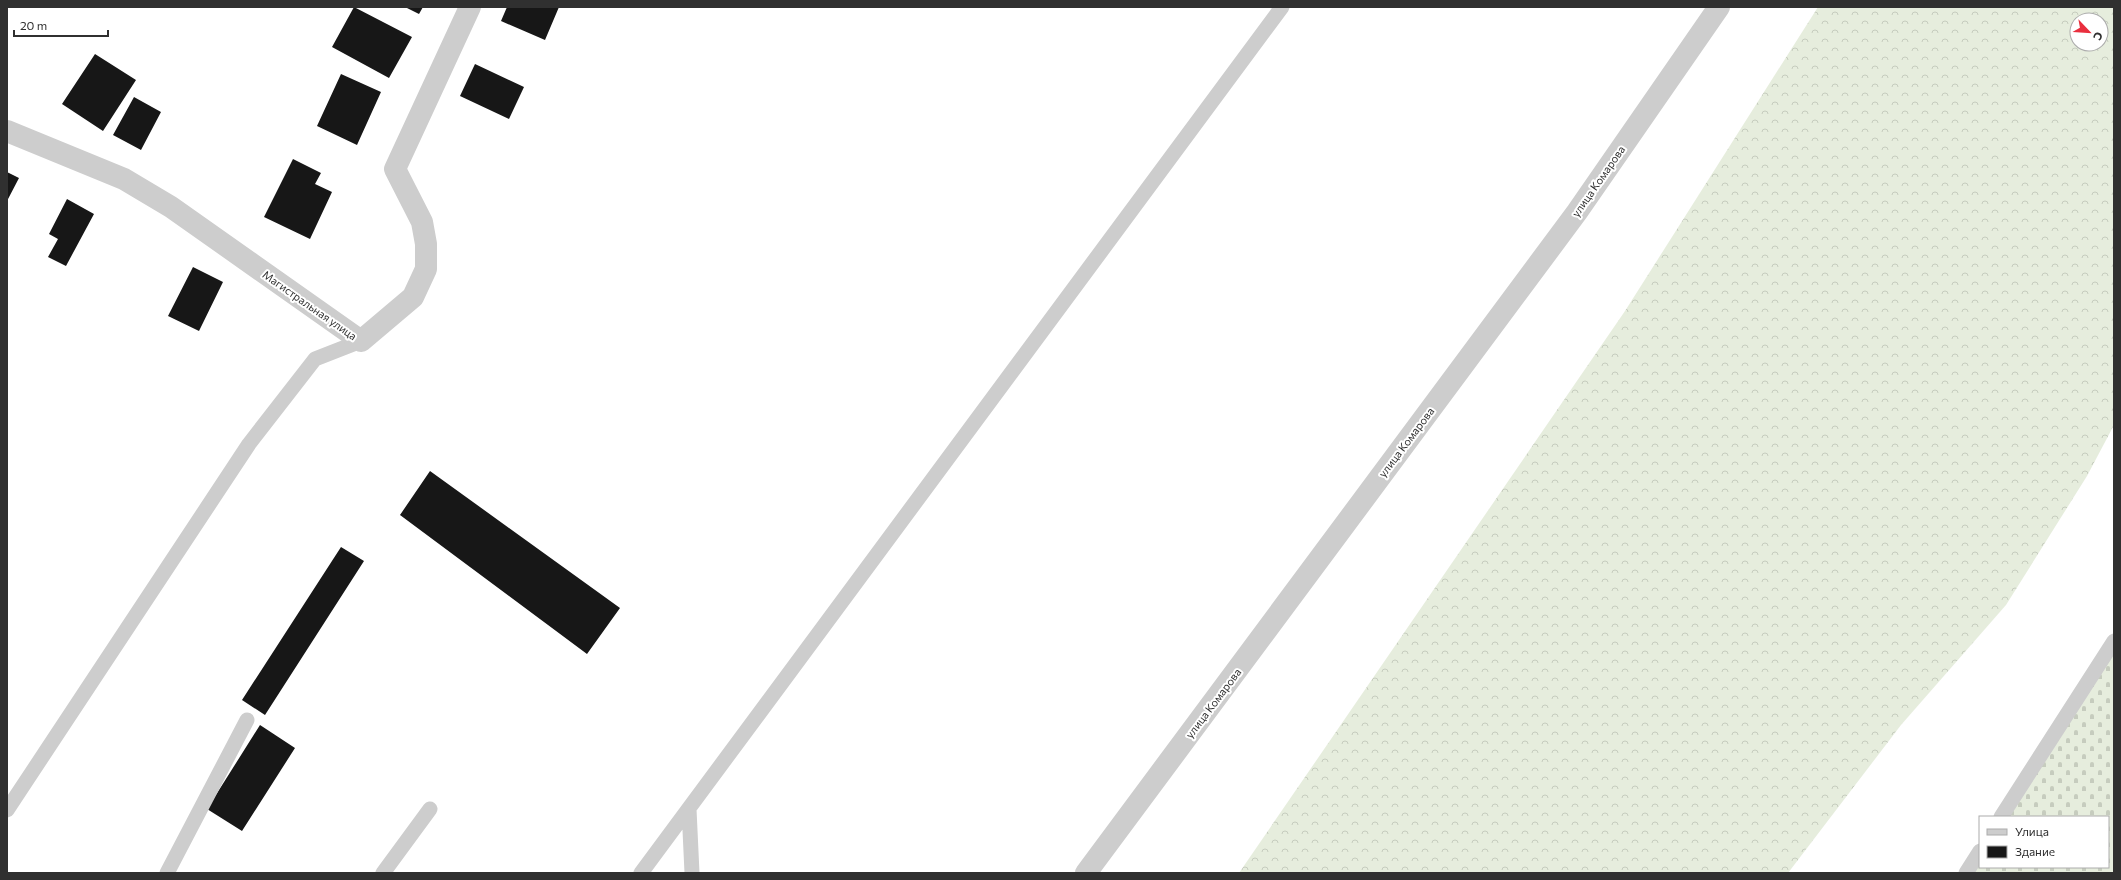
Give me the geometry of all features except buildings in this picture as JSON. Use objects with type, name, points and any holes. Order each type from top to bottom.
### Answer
[{"type":"street","name":"Магистральная улица","points":[[7,131],[124,179],[171,207],[361,341],[413,297],[426,269],[426,244],[422,222],[395,169],[470,7]]},
{"type":"street","name":"улица Комарова","points":[[1086,873],[1577,212],[1719,7]]},
{"type":"lane","points":[[642,873],[1282,7]]},
{"type":"lane","points":[[7,810],[249,444],[314,359],[361,341]]},
{"type":"lane","points":[[2002,816],[2114,640]]},
{"type":"lane","points":[[167,873],[248,720]]},
{"type":"lane","points":[[383,873],[430,809]]},
{"type":"lane","points":[[689,809],[692,873]]},
{"type":"lane","points":[[1966,873],[1979,853]]},
{"type":"green space","points":[[1818,7],[2114,7],[2114,425],[2087,476],[2006,605],[1901,725],[1788,873],[1239,873],[1625,311]]},
{"type":"green space","points":[[2114,641],[2114,873],[1972,873],[1979,861],[1979,868],[2109,868],[2109,816],[2005,816]]}]
